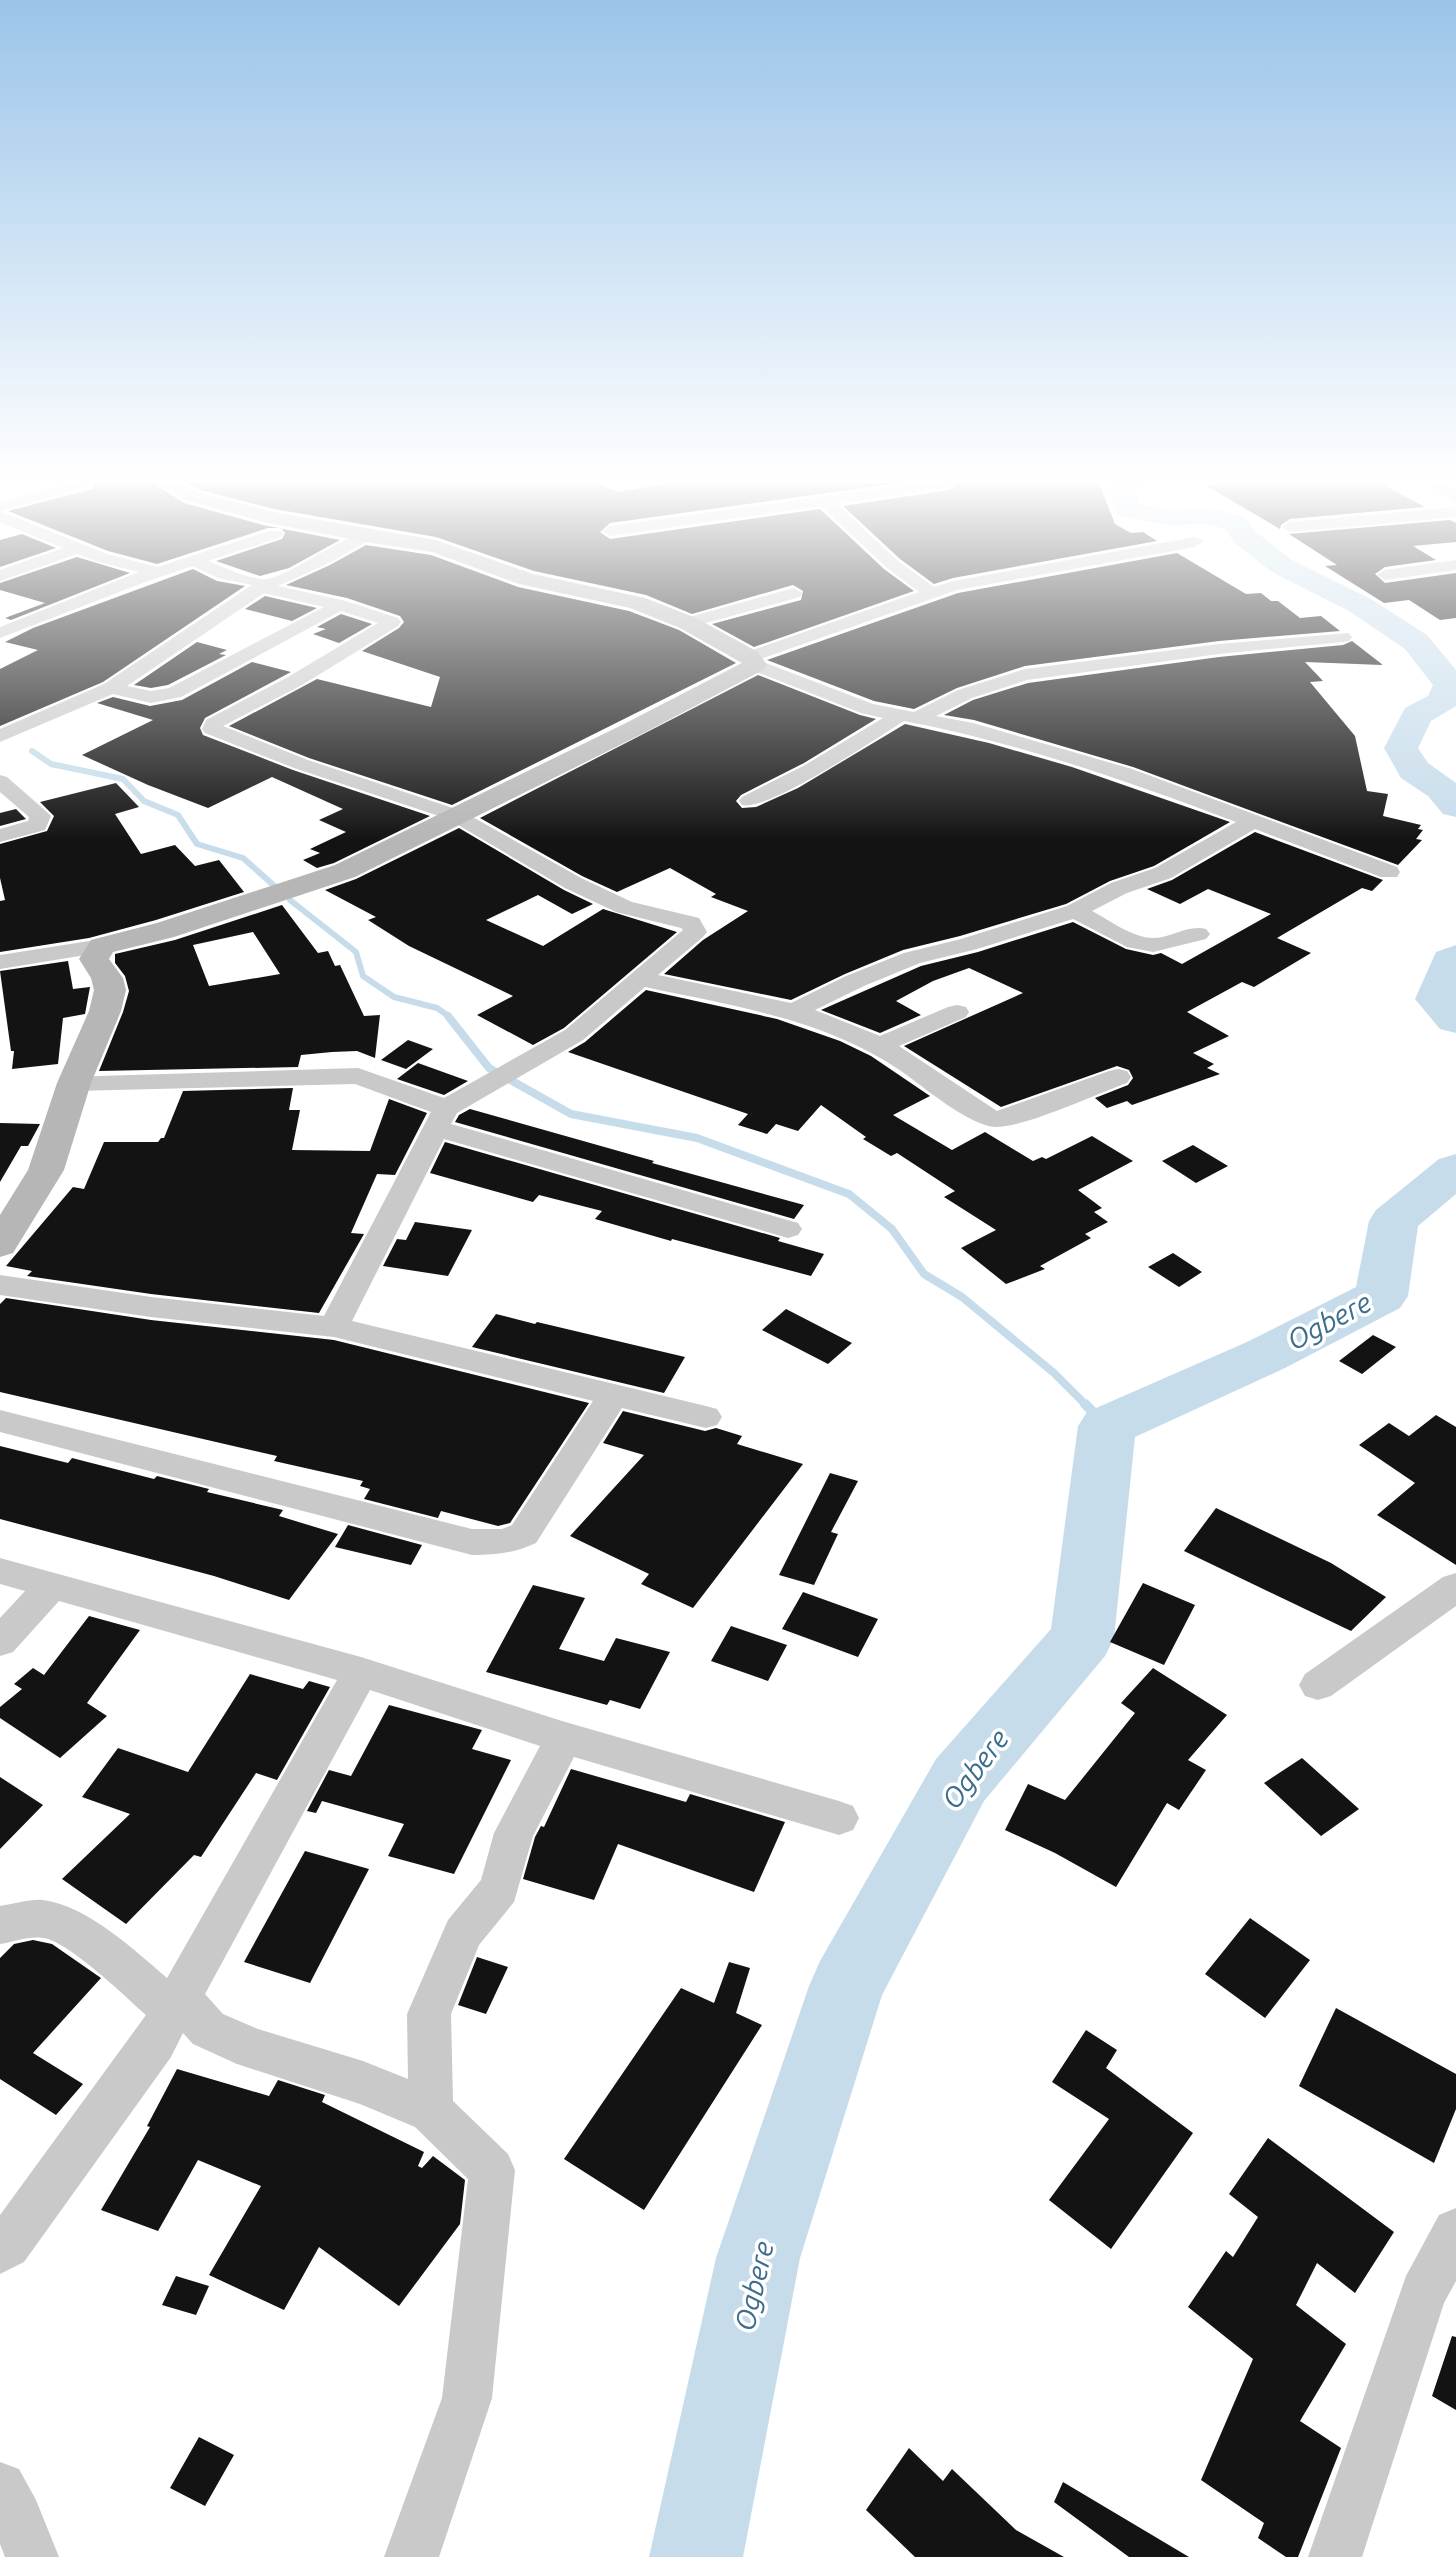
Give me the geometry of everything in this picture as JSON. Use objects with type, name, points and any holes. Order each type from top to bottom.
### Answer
[{"type":"street","points":[[0,633],[79,602]]},
{"type":"street","points":[[0,736],[111,688],[241,602]]},
{"type":"street","points":[[329,602],[392,622],[295,681],[213,724],[212,729],[301,764],[455,815],[573,883],[624,907],[691,923],[695,932],[574,1035],[441,1118],[334,1327]]},
{"type":"street","points":[[635,602],[688,623],[752,661],[868,709],[966,727],[1125,773],[1389,872]]},
{"type":"street","points":[[688,623],[761,602]]},
{"type":"street","points":[[0,962],[102,946],[201,919],[345,871],[633,729],[752,661],[906,602]]},
{"type":"street","points":[[111,688],[150,697],[174,693],[340,605]]},
{"type":"street","points":[[749,801],[909,716],[1025,675],[1219,649],[1343,637]]},
{"type":"street","points":[[0,781],[40,816],[37,825],[0,836]]},
{"type":"street","points":[[794,1011],[855,981],[912,958],[969,944],[1074,911],[1119,888],[1163,873],[1255,820]]},
{"type":"street","points":[[1074,911],[1135,942],[1153,945],[1198,934]]},
{"type":"street","points":[[0,1245],[46,1170],[74,1083],[106,1011],[110,990],[107,978],[94,959],[102,946]]},
{"type":"street","points":[[641,979],[794,1011],[880,1045],[994,1119],[1009,1118],[1118,1077]]},
{"type":"street","points":[[880,1045],[957,1012]]},
{"type":"street","points":[[74,1083],[358,1076],[441,1118],[788,1229]]},
{"type":"street","points":[[0,1285],[151,1307],[334,1327],[706,1417]]},
{"type":"street","points":[[0,1421],[472,1542],[506,1542],[524,1534],[614,1394]]},
{"type":"street","points":[[0,1571],[361,1672],[562,1737],[839,1818]]},
{"type":"street","points":[[0,1642],[51,1586]]},
{"type":"street","points":[[1318,1685],[1456,1587]]},
{"type":"street","points":[[0,2250],[7,2245],[155,2042],[361,1672]]},
{"type":"street","points":[[431,2111],[429,2014],[463,1933],[499,1889],[514,1833],[552,1765],[562,1737]]},
{"type":"street","points":[[0,1925],[48,1919],[75,1933],[208,2029],[253,2049],[363,2083],[431,2111],[492,2170],[467,2398],[411,2557]]},
{"type":"street","points":[[1335,2557],[1423,2292],[1456,2232]]},
{"type":"street","points":[[0,2488],[17,2519],[32,2557]]},
{"type":"building","points":[[43,602],[56,602],[11,620],[5,618],[45,603]]},
{"type":"building","points":[[103,602],[221,602],[103,682],[0,726],[0,669],[38,650],[5,642],[33,628]]},
{"type":"building","points":[[255,602],[292,602],[317,608],[292,621],[245,609]]},
{"type":"building","points":[[360,602],[589,602],[629,611],[679,630],[736,663],[452,805],[309,758],[229,726],[317,679],[431,707],[440,677],[362,651],[399,628],[404,622],[400,616]]},
{"type":"building","points":[[664,602],[733,602],[692,614]]},
{"type":"building","points":[[792,602],[882,602],[754,647],[712,624]]},
{"type":"building","points":[[931,602],[1280,602],[1300,618],[1321,616],[1340,631],[1219,641],[1025,666],[957,688],[914,709],[874,701],[767,660]]},
{"type":"building","points":[[1413,602],[1456,602],[1456,618],[1440,620]]},
{"type":"building","points":[[341,614],[372,624],[339,643],[313,634],[326,629],[317,627]]},
{"type":"building","points":[[1352,641],[1383,665],[1305,662],[1323,681],[1310,682],[1355,736],[1367,791],[1388,794],[1383,816],[1421,825],[1418,829],[1423,830],[1416,839],[1422,840],[1398,865],[1133,767],[974,720],[944,715],[973,700],[1028,683],[1219,657],[1343,645]]},
{"type":"building","points":[[197,642],[227,650],[219,654],[226,655],[168,685],[151,688],[134,685]]},
{"type":"building","points":[[252,662],[291,672],[205,718],[200,728],[203,735],[293,770],[430,816],[334,863],[317,868],[303,860],[320,853],[310,849],[346,832],[319,820],[343,809],[272,777],[208,808],[82,755],[153,720],[97,703],[113,697],[150,706],[182,700]]},
{"type":"building","points":[[758,675],[876,719],[804,763],[741,795],[736,801],[742,808],[756,807],[798,788],[905,724],[989,743],[1072,767],[1230,822],[1154,866],[1110,881],[1066,904],[903,950],[791,1000],[664,974],[703,940],[748,911],[711,897],[716,894],[670,868],[617,892],[582,876],[480,818]]},
{"type":"building","points":[[116,783],[139,807],[115,814],[141,854],[175,845],[195,866],[219,860],[244,892],[89,938],[0,952],[0,901],[5,900],[0,878],[0,844],[47,831],[54,816],[40,802]]},
{"type":"building","points":[[16,809],[26,819],[0,826],[0,813]]},
{"type":"building","points":[[459,828],[564,890],[593,904],[572,914],[538,895],[486,920],[543,946],[603,909],[677,932],[564,1028],[533,1045],[477,1015],[513,996],[409,946],[368,920],[376,917],[325,890],[356,879]]},
{"type":"building","points":[[1255,832],[1383,880],[1372,891],[1362,888],[1277,938],[1311,953],[1254,987],[1242,982],[1187,1012],[1229,1036],[1193,1053],[1214,1064],[1207,1068],[1220,1074],[1132,1105],[1127,1101],[1107,1108],[1095,1098],[1128,1085],[1133,1078],[1129,1070],[1117,1066],[1001,1107],[904,1046],[1023,993],[969,968],[933,981],[896,1001],[921,1015],[880,1033],[821,1010],[921,966],[978,952],[1073,922],[1126,949],[1153,955],[1161,953],[1182,964],[1271,914],[1208,889],[1180,904],[1147,889],[1172,880]]},
{"type":"building","points":[[282,905],[318,953],[328,951],[335,966],[340,965],[364,1016],[380,1015],[375,1058],[357,1051],[332,1052],[301,1055],[298,1067],[99,1071],[129,991],[125,976],[115,963],[115,954],[175,940]],"holes":[[[253,932],[280,974],[209,986],[193,945]]]},
{"type":"building","points":[[68,961],[73,989],[90,987],[85,1014],[63,1018],[58,1064],[12,1069],[14,1051],[11,1051],[0,971]]},
{"type":"building","points":[[646,990],[777,1019],[840,1041],[871,1056],[930,1096],[893,1115],[952,1150],[985,1132],[1033,1161],[1042,1157],[1046,1159],[1092,1136],[1133,1161],[1078,1190],[1102,1208],[1094,1212],[1108,1222],[1085,1234],[1091,1238],[1040,1266],[1045,1269],[1006,1284],[961,1248],[996,1230],[944,1197],[955,1191],[897,1153],[891,1156],[863,1139],[866,1137],[821,1105],[798,1131],[776,1124],[767,1134],[738,1125],[748,1114],[568,1052],[585,1042]]},
{"type":"building","points":[[408,1040],[433,1049],[406,1069],[381,1060]]},
{"type":"building","points":[[418,1063],[468,1081],[444,1095],[397,1079]]},
{"type":"building","points":[[293,1088],[289,1110],[300,1110],[292,1150],[370,1151],[389,1099],[427,1113],[395,1175],[377,1174],[351,1233],[364,1234],[319,1313],[151,1294],[27,1276],[32,1271],[6,1266],[73,1187],[84,1189],[104,1142],[158,1142],[164,1138],[183,1091]]},
{"type":"building","points":[[470,1109],[804,1205],[794,1219],[455,1122],[459,1115]]},
{"type":"building","points":[[0,1123],[40,1124],[28,1146],[21,1146],[0,1182]]},
{"type":"building","points":[[445,1142],[780,1238],[778,1241],[824,1254],[811,1276],[595,1219],[602,1211],[539,1195],[533,1202],[430,1173]]},
{"type":"building","points":[[1193,1145],[1228,1166],[1196,1183],[1162,1161]]},
{"type":"building","points":[[415,1222],[472,1230],[448,1276],[383,1266],[397,1239],[406,1240]]},
{"type":"building","points":[[1173,1253],[1202,1272],[1179,1287],[1148,1267]]},
{"type":"building","points":[[6,1298],[151,1320],[334,1340],[589,1403],[510,1523],[498,1526],[441,1511],[438,1518],[364,1499],[370,1489],[360,1486],[363,1481],[274,1461],[277,1456],[0,1392],[0,1304]]},
{"type":"building","points":[[786,1309],[852,1343],[828,1364],[762,1330]]},
{"type":"building","points":[[496,1314],[685,1357],[664,1393],[472,1347]]},
{"type":"building","points":[[1373,1335],[1396,1347],[1362,1374],[1339,1361]]},
{"type":"building","points":[[623,1411],[705,1431],[716,1428],[742,1436],[737,1444],[803,1464],[693,1608],[641,1584],[649,1574],[570,1536],[644,1455],[603,1443]]},
{"type":"building","points":[[1436,1415],[1456,1427],[1456,1565],[1377,1515],[1415,1483],[1359,1445],[1389,1423],[1409,1436]]},
{"type":"building","points":[[0,1446],[68,1463],[72,1458],[154,1479],[157,1476],[209,1489],[207,1492],[283,1510],[279,1516],[338,1534],[289,1600],[214,1576],[0,1519]]},
{"type":"building","points":[[830,1473],[858,1481],[831,1532],[838,1534],[814,1585],[779,1575]]},
{"type":"building","points":[[1216,1508],[1331,1563],[1386,1597],[1351,1631],[1184,1551]]},
{"type":"building","points":[[348,1525],[422,1545],[411,1565],[335,1547]]},
{"type":"building","points":[[1143,1583],[1195,1605],[1164,1665],[1110,1642]]},
{"type":"building","points":[[533,1585],[585,1598],[559,1649],[604,1661],[616,1638],[670,1652],[640,1709],[610,1700],[607,1705],[486,1672]]},
{"type":"building","points":[[803,1592],[878,1619],[858,1657],[782,1629]]},
{"type":"building","points":[[89,1616],[140,1630],[87,1703],[107,1716],[60,1758],[0,1718],[0,1707],[22,1689],[14,1684],[33,1668],[44,1675]]},
{"type":"building","points":[[731,1626],[787,1645],[768,1681],[711,1661]]},
{"type":"building","points":[[1153,1668],[1227,1715],[1188,1760],[1206,1770],[1179,1810],[1167,1803],[1116,1887],[1055,1853],[1005,1830],[1028,1784],[1065,1800],[1135,1713],[1121,1703]]},
{"type":"building","points":[[250,1674],[303,1689],[309,1681],[330,1687],[277,1780],[256,1773],[201,1857],[194,1855],[126,1924],[62,1879],[130,1814],[82,1797],[118,1748],[188,1772]]},
{"type":"building","points":[[389,1705],[482,1730],[472,1749],[511,1760],[454,1874],[388,1856],[404,1824],[322,1801],[316,1813],[307,1811],[329,1770],[351,1776]]},
{"type":"building","points":[[1302,1758],[1359,1809],[1321,1836],[1264,1783]]},
{"type":"building","points":[[571,1769],[686,1802],[690,1794],[785,1822],[754,1892],[618,1844],[594,1900],[523,1879],[535,1837],[541,1826],[544,1827]]},
{"type":"building","points":[[0,1777],[43,1805],[0,1849]]},
{"type":"building","points":[[305,1851],[369,1869],[310,1983],[244,1962]]},
{"type":"building","points":[[1250,1918],[1310,1960],[1265,2018],[1205,1974]]},
{"type":"building","points":[[33,1940],[52,1944],[101,1978],[33,2053],[83,2084],[56,2115],[0,2079],[0,1958],[14,1944]]},
{"type":"building","points":[[477,1957],[508,1967],[486,2014],[458,2005]]},
{"type":"building","points":[[729,1962],[750,1968],[736,2013],[762,2025],[644,2210],[564,2159],[681,1988],[714,2003]]},
{"type":"building","points":[[1336,2008],[1456,2074],[1456,2109],[1434,2163],[1299,2086]]},
{"type":"building","points":[[1086,2030],[1117,2050],[1106,2068],[1193,2133],[1111,2249],[1049,2200],[1109,2119],[1052,2082]]},
{"type":"building","points":[[177,2069],[269,2096],[278,2080],[325,2095],[322,2102],[424,2152],[418,2166],[422,2168],[433,2156],[465,2180],[460,2224],[399,2306],[319,2247],[284,2310],[209,2275],[261,2186],[198,2160],[158,2231],[101,2210],[150,2127],[147,2126]]},
{"type":"building","points":[[1268,2138],[1394,2232],[1355,2293],[1317,2263],[1296,2305],[1346,2344],[1300,2421],[1341,2448],[1298,2557],[1286,2557],[1258,2538],[1264,2523],[1201,2480],[1253,2359],[1188,2307],[1226,2251],[1233,2257],[1258,2217],[1229,2194]]},
{"type":"building","points":[[176,2276],[209,2286],[196,2315],[162,2305]]},
{"type":"building","points":[[1452,2336],[1456,2337],[1456,2410],[1432,2396]]},
{"type":"building","points":[[199,2437],[234,2455],[205,2506],[170,2488]]},
{"type":"building","points":[[909,2448],[943,2481],[952,2469],[1016,2530],[1064,2557],[915,2557],[866,2510]]},
{"type":"building","points":[[1063,2482],[1189,2557],[1129,2557],[1054,2502]]},
{"type":"waterway","name":"Ogbere","points":[[1355,602],[1416,642],[1450,684],[1442,702],[1417,715],[1401,748],[1414,770],[1441,788],[1456,806]]},
{"type":"waterway","points":[[32,751],[51,764],[123,779],[144,801],[178,815],[197,844],[243,858],[280,891]]},
{"type":"waterway","points":[[1441,788],[1456,788]]},
{"type":"waterway","points":[[290,900],[356,952],[363,976],[394,997],[437,1008],[450,1017]]},
{"type":"waterway","name":"Ogbere","points":[[1456,958],[1451,961],[1437,999],[1456,1020]]},
{"type":"waterway","points":[[448,1016],[489,1068],[571,1114],[697,1138],[849,1194],[892,1229],[924,1274],[962,1297],[1054,1373],[1107,1426]]},
{"type":"waterway","name":"Ogbere","points":[[696,2557],[758,2258],[847,1986],[960,1780],[1082,1638],[1107,1426],[1266,1355],[1381,1296],[1394,1221],[1456,1169]]}]
